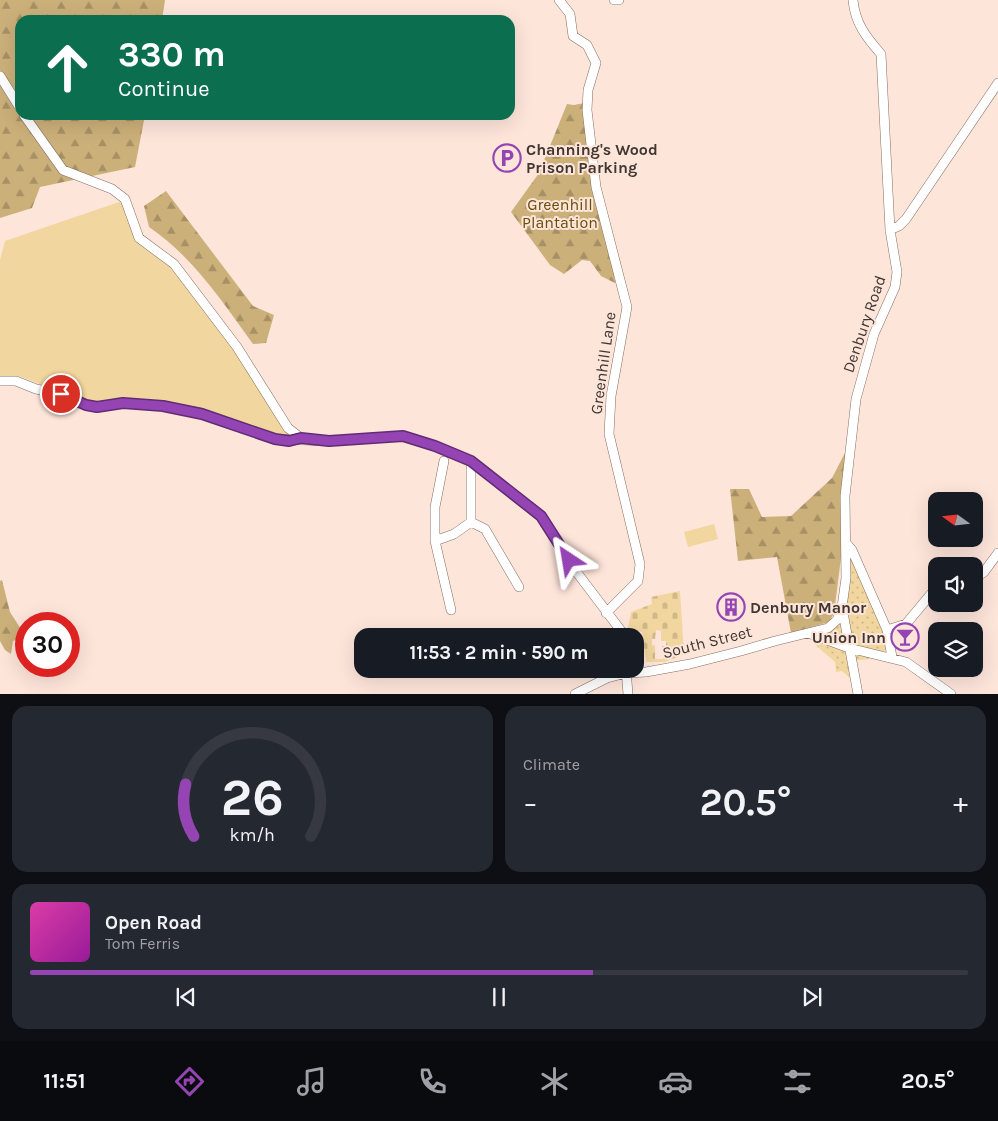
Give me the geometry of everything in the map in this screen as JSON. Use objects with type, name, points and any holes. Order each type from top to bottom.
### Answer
[{"type":"street","name":"Greenhill Lane","points":[[559,0],[570,14],[573,36],[586,45],[596,63],[588,90],[587,110],[596,187],[627,308],[611,396],[608,434],[640,564],[638,581],[606,613]]},
{"type":"street","points":[[614,0],[619,0]]},
{"type":"street","name":"Denbury Road","points":[[842,606],[846,578],[845,496],[856,399],[874,334],[895,287],[896,279],[890,230],[881,54],[862,32],[854,13],[852,0]]},
{"type":"street","points":[[0,76],[15,100]]},
{"type":"street","points":[[890,230],[899,226],[906,219],[998,83]]},
{"type":"street","points":[[28,120],[64,170],[112,189],[124,199],[140,238],[174,264],[237,347],[288,428],[301,438]]},
{"type":"street","points":[[0,381],[16,381],[36,389],[61,394],[86,405],[97,407],[123,403],[163,406],[202,414],[275,439],[289,441],[301,438],[329,441],[403,436],[471,461],[541,516],[606,613],[618,628]]},
{"type":"street","points":[[444,461],[435,507],[435,541],[451,610]]},
{"type":"street","points":[[471,461],[471,522]]},
{"type":"street","points":[[435,541],[454,534],[471,522]]},
{"type":"street","points":[[471,522],[485,528],[519,587]]},
{"type":"street","points":[[846,543],[852,550],[887,630],[892,658]]},
{"type":"street","points":[[983,573],[998,553]]},
{"type":"street","points":[[887,630],[906,624],[928,598]]},
{"type":"street","points":[[842,606],[858,694]]},
{"type":"street","name":"South Street","points":[[644,669],[690,664],[828,628],[837,620],[842,606]]},
{"type":"street","points":[[808,633],[849,648],[906,662],[951,694]]},
{"type":"street","name":"South Street","points":[[575,694],[607,678]]},
{"type":"street","points":[[628,694],[629,678]]},
{"type":"green space","points":[[0,0],[165,0],[163,15],[15,15],[15,120],[144,120],[135,167],[40,187],[32,208],[0,218]]},
{"type":"green space","name":"Greenhill Plantation","points":[[584,103],[615,283],[601,276],[590,261],[582,260],[564,274],[550,265],[511,212],[539,173],[567,104]]},
{"type":"green space","points":[[166,191],[253,306],[274,315],[266,343],[253,344],[218,296],[193,266],[165,239],[149,227],[144,206]]},
{"type":"green space","points":[[122,201],[135,238],[146,250],[172,268],[234,349],[295,437],[276,437],[203,410],[86,402],[19,376],[0,377],[0,260],[5,241]]},
{"type":"green space","points":[[846,451],[842,550],[834,613],[829,622],[791,633],[777,557],[738,561],[730,489],[749,489],[762,517],[791,516],[832,478]]},
{"type":"green space","points":[[714,524],[718,539],[688,547],[684,532]]},
{"type":"green space","points":[[849,554],[883,629],[887,649],[869,659],[849,661],[853,678],[850,678],[842,671],[836,672],[835,662],[812,642],[819,634],[832,631],[841,618]]},
{"type":"green space","points":[[2,580],[10,612],[15,620],[15,640],[13,641],[11,654],[5,650],[0,641],[0,581]]},
{"type":"green space","points":[[680,591],[684,654],[665,662],[646,662],[644,628],[628,628],[631,612],[652,604],[651,597]],"holes":[[[656,630],[661,631],[661,641],[666,641],[666,646],[662,646],[662,650],[665,650],[663,659],[655,659],[655,646],[652,645],[652,639],[655,639]]]},
{"type":"place","name":"Channing's Wood Prison Parking","points":[[507,158]]},
{"type":"place","name":"Denbury Manor","points":[[731,607]]},
{"type":"place","name":"Union Inn","points":[[905,637]]},
{"type":"route","points":[[61,394],[86,405],[97,407],[123,403],[163,406],[202,414],[275,439],[289,441],[301,438],[312,441],[329,441],[403,436],[435,446],[471,461],[541,516],[569,560]]}]
